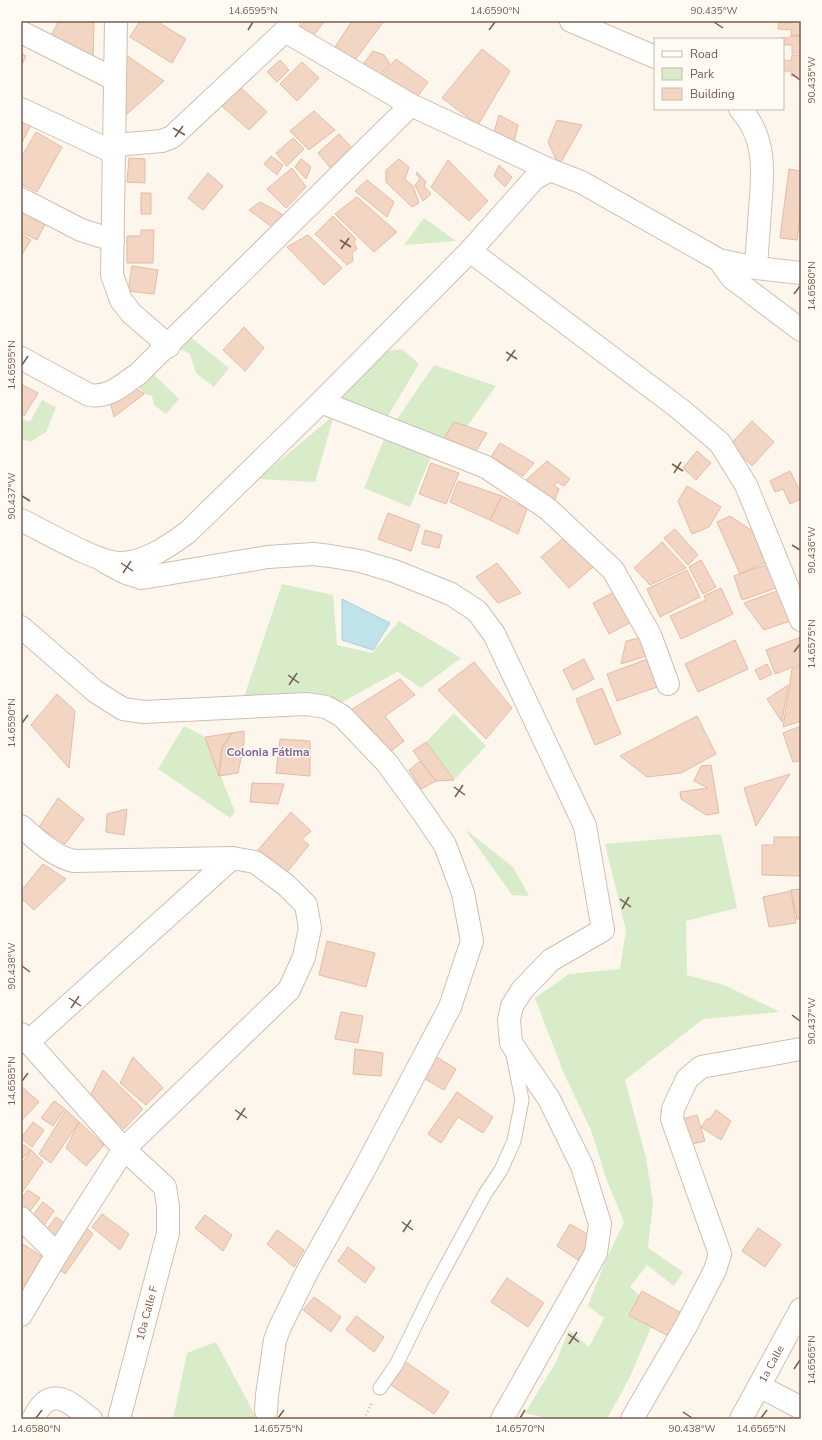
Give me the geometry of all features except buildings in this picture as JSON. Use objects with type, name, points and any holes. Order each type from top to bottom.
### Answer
[{"type":"street","points":[[116,21],[112,275],[120,300],[131,313],[169,346]]},
{"type":"street","points":[[572,21],[654,57]]},
{"type":"street","points":[[21,109],[115,149],[162,141],[172,137],[287,26],[411,105],[550,170],[581,182],[719,260],[756,268],[801,273]]},
{"type":"street","points":[[21,32],[114,79]]},
{"type":"street","points":[[21,358],[89,395],[100,396],[111,392],[138,374],[169,346],[411,105]]},
{"type":"street","points":[[741,110],[750,122],[757,136],[763,166],[756,268]]},
{"type":"street","points":[[105,562],[120,563],[144,557],[159,550],[183,535],[321,402],[470,251],[534,179],[550,170]]},
{"type":"street","points":[[21,199],[81,230],[113,240]]},
{"type":"street","points":[[470,251],[680,408],[720,443],[746,485],[801,620]]},
{"type":"street","points":[[719,260],[732,278],[801,330]]},
{"type":"street","points":[[321,402],[486,468],[548,508],[613,570],[650,635],[668,684]]},
{"type":"street","points":[[21,520],[126,573],[142,578],[268,557],[314,554],[360,561],[394,571],[451,594],[477,611],[494,634],[585,826],[604,930],[552,960],[522,990],[512,1006],[509,1020],[511,1043],[549,1099],[572,1144],[590,1190],[600,1224],[596,1253],[502,1419]]},
{"type":"street","points":[[21,627],[96,692],[123,709],[144,712],[306,704],[326,707],[342,716],[387,763],[445,845],[463,893],[472,941],[450,1007],[363,1172],[307,1272],[279,1329],[274,1348],[266,1411]]},
{"type":"street","points":[[21,826],[46,848],[66,859],[74,861],[232,858],[255,862],[286,885],[306,905],[310,928],[304,957],[289,990],[124,1149],[57,1254],[21,1315]]},
{"type":"street","points":[[25,1038],[232,858]]},
{"type":"street","name":"10a Calle F","points":[[25,1038],[124,1149],[164,1187],[168,1206],[168,1233],[119,1419]]},
{"type":"street","points":[[632,1419],[693,1312],[715,1270],[720,1254],[672,1119],[673,1109],[687,1079],[701,1067],[801,1050]]},
{"type":"street","points":[[21,1218],[57,1254]]},
{"type":"street","name":"1a Calle","points":[[741,1419],[801,1309]]},
{"type":"street","points":[[759,1386],[801,1408]]},
{"type":"street","points":[[33,1419],[44,1403],[54,1398],[64,1399],[91,1419]]},
{"type":"lane","points":[[380,1388],[396,1366],[434,1288],[485,1194],[501,1170],[514,1141],[522,1100],[511,1043]]},
{"type":"green space","points":[[424,218],[456,241],[404,245]]},
{"type":"green space","points":[[188,335],[229,368],[214,387],[196,373],[190,354],[173,346]]},
{"type":"green space","points":[[402,349],[419,364],[385,421],[330,401],[375,353]]},
{"type":"green space","points":[[434,365],[496,386],[452,447],[393,425]]},
{"type":"green space","points":[[149,370],[179,399],[166,414],[154,405],[152,396],[144,394],[133,380]]},
{"type":"green space","points":[[42,400],[56,407],[46,432],[30,442],[21,438],[21,418],[30,422]]},
{"type":"green space","points":[[334,415],[315,482],[258,479]]},
{"type":"green space","points":[[387,432],[433,452],[410,507],[364,488]]},
{"type":"green space","points":[[282,584],[333,595],[337,645],[372,653],[399,621],[461,658],[421,688],[392,668],[397,672],[322,713],[244,697]]},
{"type":"green space","points":[[454,713],[486,746],[454,780],[426,742]]},
{"type":"green space","points":[[184,726],[205,737],[235,812],[230,818],[158,769]]},
{"type":"green space","points":[[465,829],[513,867],[529,896],[512,895]]},
{"type":"green space","points":[[721,834],[737,908],[686,921],[687,975],[724,985],[780,1012],[703,1019],[625,1080],[646,1158],[653,1203],[648,1248],[683,1272],[674,1286],[647,1265],[630,1287],[658,1311],[630,1377],[607,1419],[551,1419],[525,1413],[556,1362],[569,1330],[589,1347],[604,1318],[588,1306],[605,1262],[624,1222],[607,1181],[591,1130],[564,1074],[535,998],[569,974],[620,969],[626,930],[605,844]]},
{"type":"green space","points":[[216,1342],[257,1419],[173,1419],[187,1353]]},
{"type":"water","points":[[342,599],[390,623],[373,650],[342,640]]},
{"type":"district","name":"Colonia Fátima","points":[[268,752]]}]
